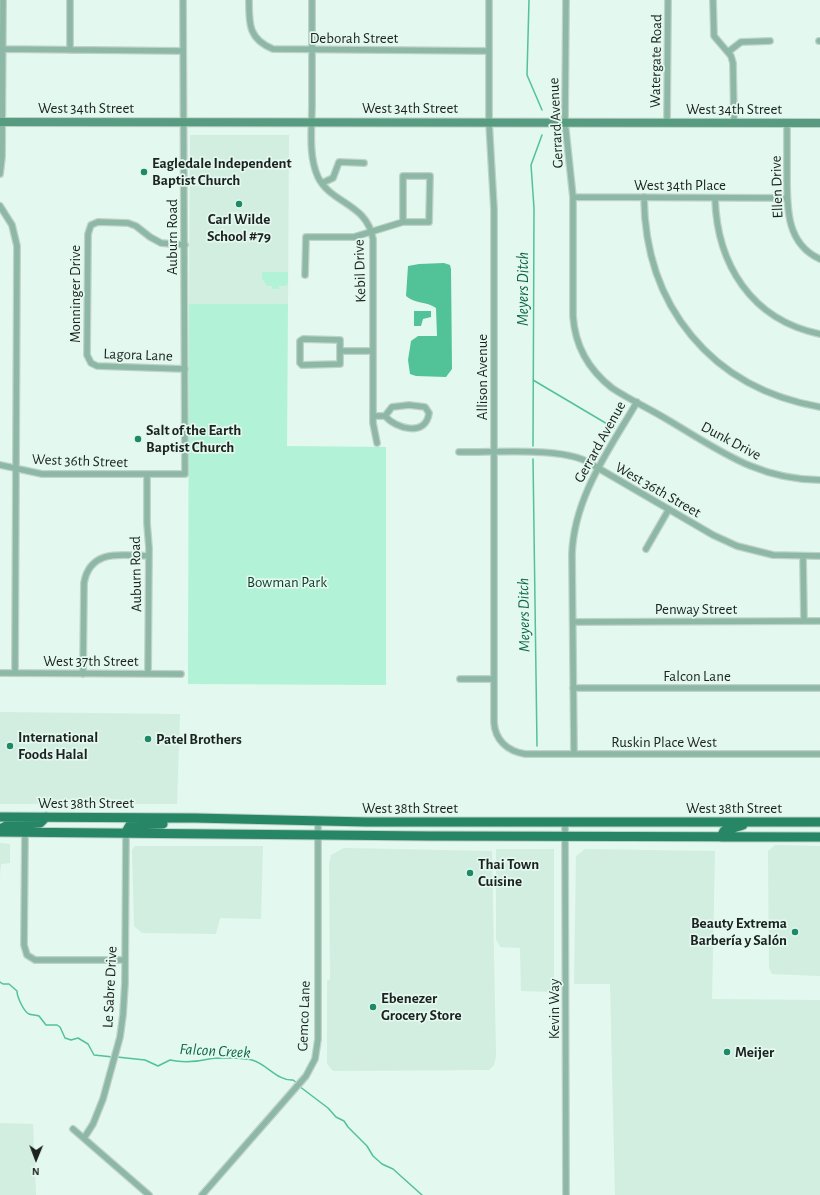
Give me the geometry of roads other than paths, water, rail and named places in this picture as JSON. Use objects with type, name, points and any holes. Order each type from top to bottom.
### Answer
[{"type":"main road","name":"West 38th Street","points":[[0,817],[196,818],[318,821],[820,822]]},
{"type":"main road","points":[[0,830],[8,825],[40,823],[46,817]]},
{"type":"main road","points":[[126,832],[130,825],[166,824],[196,818]]},
{"type":"main road","points":[[721,837],[725,830],[748,823]]},
{"type":"main road","name":"West 38th Street","points":[[0,830],[25,832],[566,837],[721,837],[819,834]]},
{"type":"street","points":[[0,174],[2,158],[1,49],[3,0]]},
{"type":"street","points":[[70,0],[70,50]]},
{"type":"street","name":"Auburn Road","points":[[183,0],[185,474]]},
{"type":"street","name":"Deborah Street","points":[[249,0],[250,28],[255,37],[262,44],[275,50],[489,51]]},
{"type":"street","name":"Kebil Drive","points":[[312,0],[313,163],[322,183],[332,194],[359,212],[371,232],[373,244],[373,416],[377,443]]},
{"type":"street","name":"Allison Avenue","points":[[489,0],[489,122],[494,209],[495,728],[500,740],[510,750]]},
{"type":"street","name":"Gerrard Avenue","points":[[566,0],[565,122],[573,197],[573,313],[576,337],[586,359],[600,378],[612,388],[637,402],[584,497],[574,530],[572,554],[574,754]]},
{"type":"street","name":"Watergate Road","points":[[667,123],[668,0]]},
{"type":"street","points":[[713,0],[714,36],[728,52],[733,63],[734,123]]},
{"type":"street","points":[[728,52],[741,42],[770,41]]},
{"type":"street","points":[[1,49],[183,51]]},
{"type":"street","name":"West 34th Street","points":[[1,122],[820,123]]},
{"type":"street","name":"Ellen Drive","points":[[787,123],[787,198],[789,222],[796,238],[802,246],[820,259]]},
{"type":"street","points":[[322,183],[332,178],[338,162],[364,162]]},
{"type":"street","points":[[305,275],[306,237],[354,237],[403,222],[429,222],[430,176],[403,176],[403,222]]},
{"type":"street","name":"West 34th Place","points":[[573,197],[787,198]]},
{"type":"street","points":[[644,197],[646,237],[656,275],[670,306],[692,338],[730,372],[748,383],[779,397],[820,407]]},
{"type":"street","points":[[715,198],[716,222],[722,247],[731,269],[744,288],[762,306],[776,316],[796,326],[820,334]]},
{"type":"street","points":[[0,206],[12,225],[16,246],[15,673]]},
{"type":"street","name":"Monninger Drive","points":[[91,363],[87,357],[87,348],[88,234],[91,225],[98,222],[128,223],[136,226],[150,237],[161,243],[185,245]]},
{"type":"street","points":[[303,339],[340,340],[340,351],[340,364],[302,365],[300,363],[300,341],[303,339]]},
{"type":"street","points":[[340,351],[373,352]]},
{"type":"street","name":"Lagora Lane","points":[[91,363],[97,366],[185,369]]},
{"type":"street","name":"Dunk Drive","points":[[637,402],[751,467],[788,478],[820,480]]},
{"type":"street","points":[[373,416],[385,416],[398,426],[415,428],[425,425],[428,421],[429,413],[425,407],[409,405],[392,407],[385,416]]},
{"type":"street","name":"West 36th Street","points":[[459,452],[562,453],[583,460],[713,535],[737,546],[772,555],[820,556]]},
{"type":"street","name":"West 36th Street","points":[[0,465],[16,470],[42,474],[185,474]]},
{"type":"street","name":"Auburn Road","points":[[147,474],[149,556],[148,673]]},
{"type":"street","points":[[646,549],[669,509]]},
{"type":"street","points":[[83,674],[84,586],[88,571],[97,561],[109,555],[149,556]]},
{"type":"street","points":[[803,556],[804,621]]},
{"type":"street","name":"Penway Street","points":[[573,622],[820,622]]},
{"type":"street","name":"West 37th Street","points":[[0,673],[181,674]]},
{"type":"street","points":[[460,679],[494,679]]},
{"type":"street","name":"Falcon Lane","points":[[573,688],[820,688]]},
{"type":"street","name":"Ruskin Place West","points":[[510,750],[525,754],[820,754]]},
{"type":"street","name":"Gemco Lane","points":[[202,1195],[289,1096],[304,1078],[314,1061],[318,1039],[318,821]]},
{"type":"street","name":"Kevin Way","points":[[566,822],[566,1195]]},
{"type":"street","points":[[25,832],[24,945],[27,956],[36,960],[125,960]]},
{"type":"street","name":"Le Sabre Drive","points":[[84,1138],[100,1109],[116,1050],[124,1008],[126,832]]},
{"type":"street","points":[[73,1129],[149,1195]]},
{"type":"waterway","name":"Meyers Ditch","points":[[529,0],[527,75],[542,110]]},
{"type":"waterway","name":"Meyers Ditch","points":[[533,446],[534,208],[531,165],[542,135]]},
{"type":"waterway","points":[[533,380],[614,428]]},
{"type":"waterway","name":"Meyers Ditch","points":[[533,459],[537,746]]},
{"type":"waterway","name":"Falcon Creek","points":[[0,982],[3,984],[9,984],[17,991],[21,1004],[27,1013],[39,1016],[46,1025],[57,1025],[60,1027],[65,1038],[71,1040],[78,1038],[88,1044],[94,1055],[113,1057]]},
{"type":"waterway","name":"Falcon Creek","points":[[117,1057],[145,1060],[158,1066],[170,1060],[190,1062],[213,1058],[248,1059],[257,1062],[282,1078],[293,1080],[297,1083]]},
{"type":"waterway","name":"Falcon Creek","points":[[299,1086],[328,1108],[336,1117],[344,1121],[367,1146],[373,1156],[382,1164],[393,1169],[422,1195]]},
{"type":"place","name":"Eagledale Independent Baptist Church","points":[[144,172]]},
{"type":"place","name":"Carl Wilde School #79","points":[[239,204]]},
{"type":"place","name":"Salt of the Earth Baptist Church","points":[[138,439]]},
{"type":"place","name":"Patel Brothers","points":[[148,739]]},
{"type":"place","name":"International Foods Halal","points":[[10,746]]},
{"type":"place","name":"Thai Town Cuisine","points":[[470,873]]},
{"type":"place","name":"Beauty Extrema Barbería y Salón","points":[[795,932]]},
{"type":"place","name":"Ebenezer Grocery Store","points":[[373,1007]]},
{"type":"place","name":"Meijer","points":[[727,1052]]},
{"type":"park label","name":"Bowman Park","points":[[287,582]]}]
